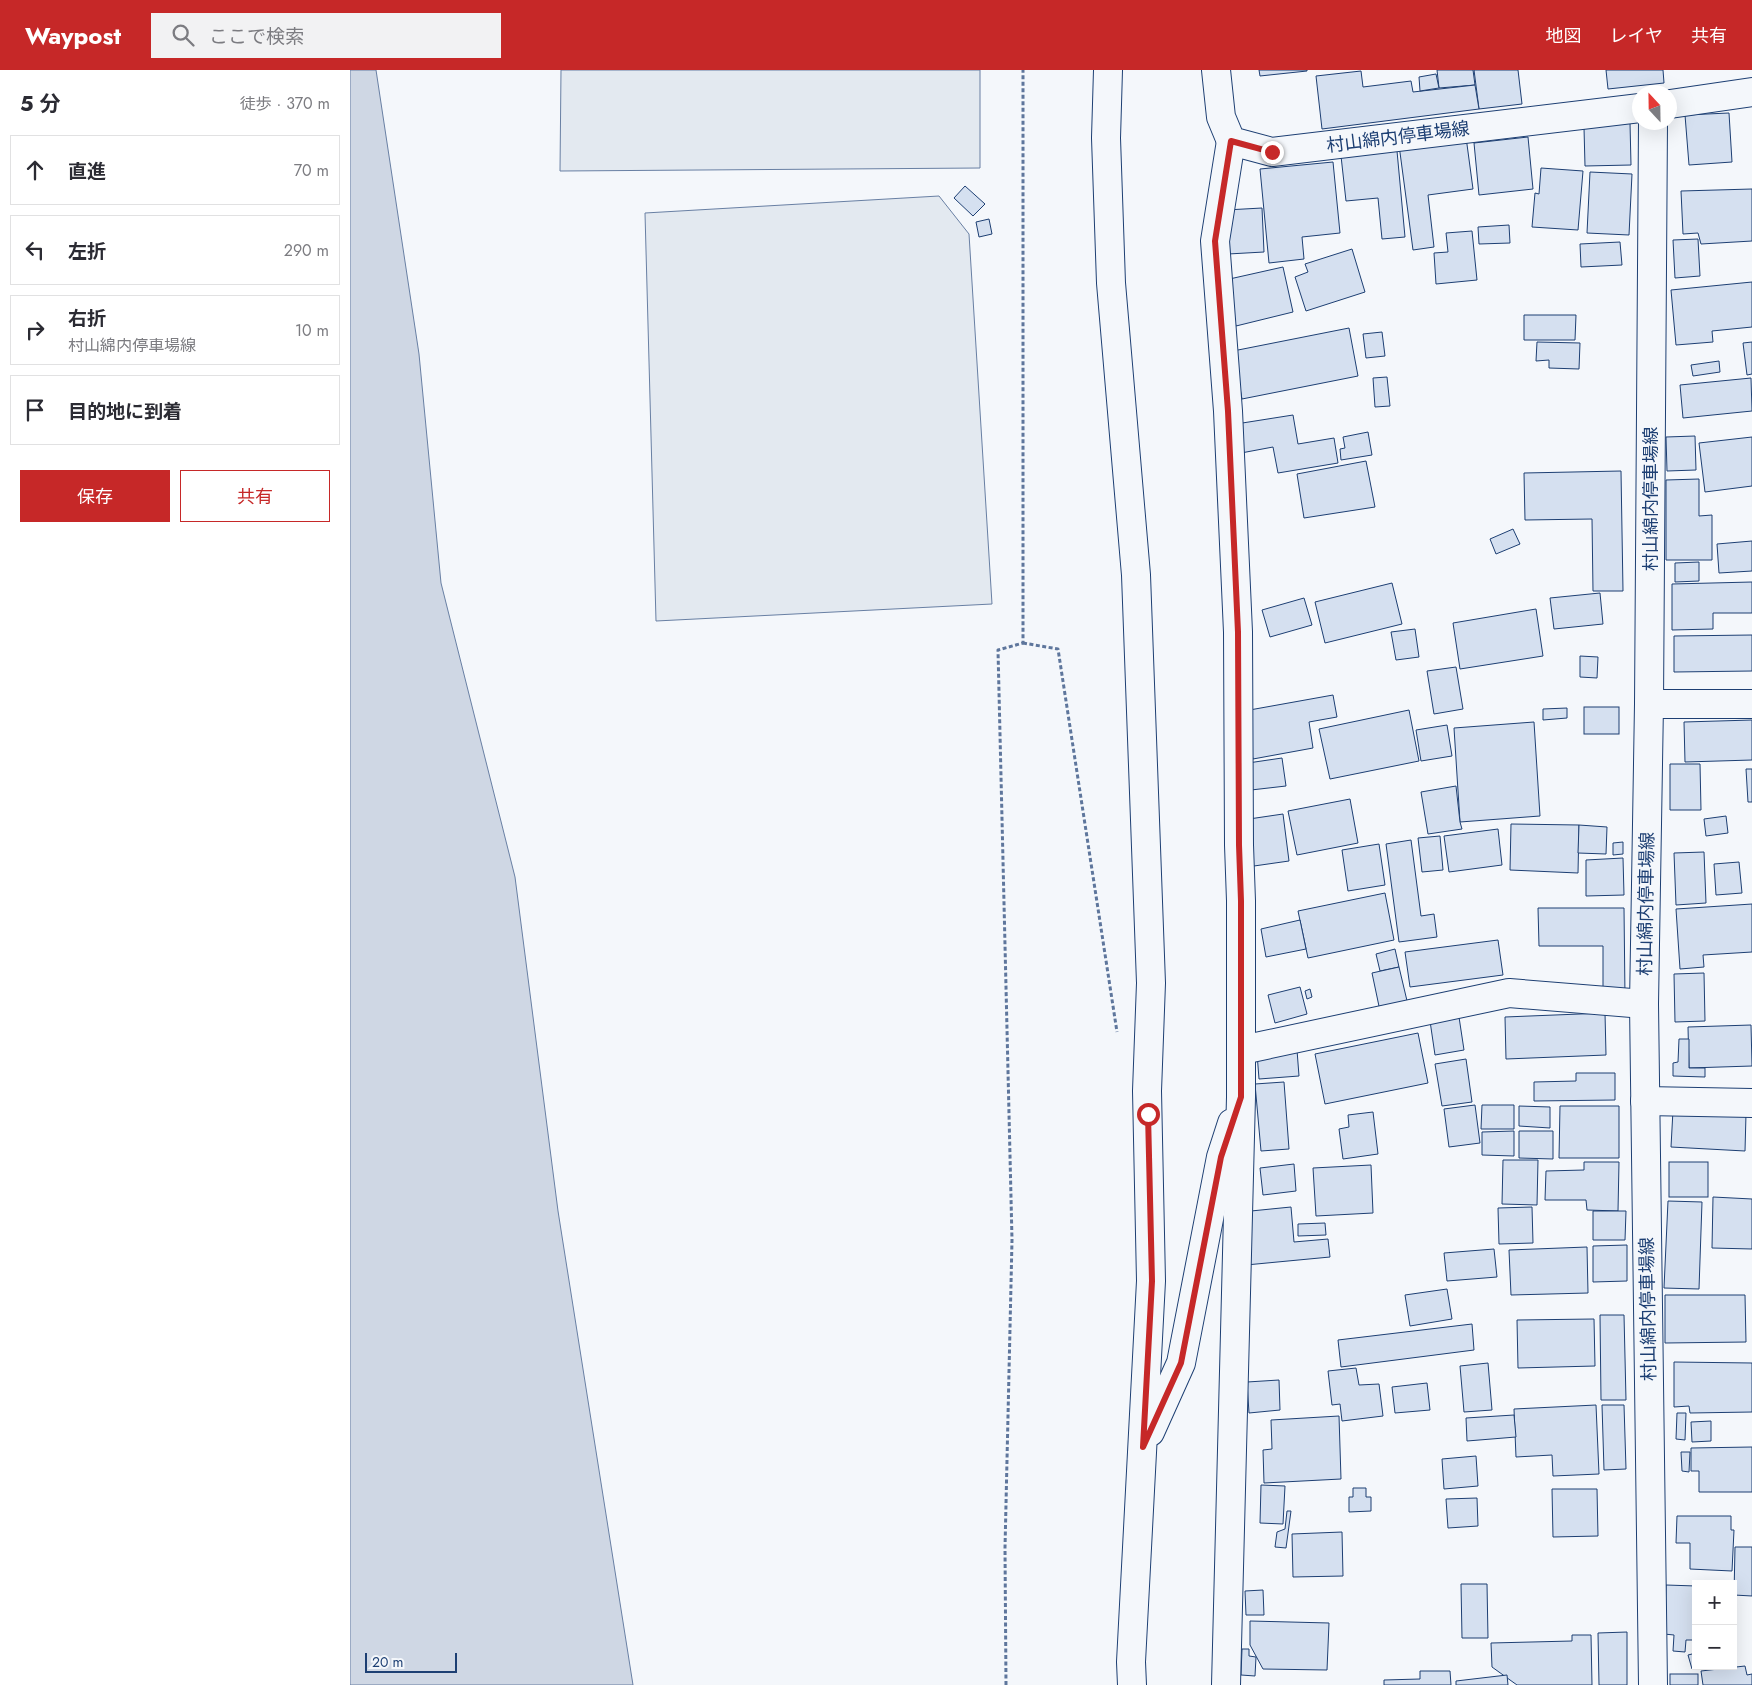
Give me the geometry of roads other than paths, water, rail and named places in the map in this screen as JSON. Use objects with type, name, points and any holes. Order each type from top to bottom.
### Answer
[{"type":"street","points":[[1108,70],[1106,138],[1111,283],[1136,575],[1151,983],[1147,1091],[1152,1281],[1131,1662],[1132,1685]]},
{"type":"street","points":[[1216,70],[1221,117],[1231,141],[1215,241],[1228,411],[1238,632],[1242,1050],[1226,1685]]},
{"type":"street","points":[[1677,103],[1752,92]]},
{"type":"street","name":"村山綿内停車場線","points":[[1231,141],[1272,152],[1632,109]]},
{"type":"street","name":"村山綿内停車場線","points":[[1653,130],[1650,704],[1644,1004],[1653,1685]]},
{"type":"street","points":[[1650,704],[1752,704]]},
{"type":"street","points":[[1242,1050],[1509,993],[1644,1004]]},
{"type":"street","points":[[1143,1447],[1181,1363],[1221,1157],[1241,1097]]},
{"type":"street","points":[[1646,1101],[1752,1103]]}]
